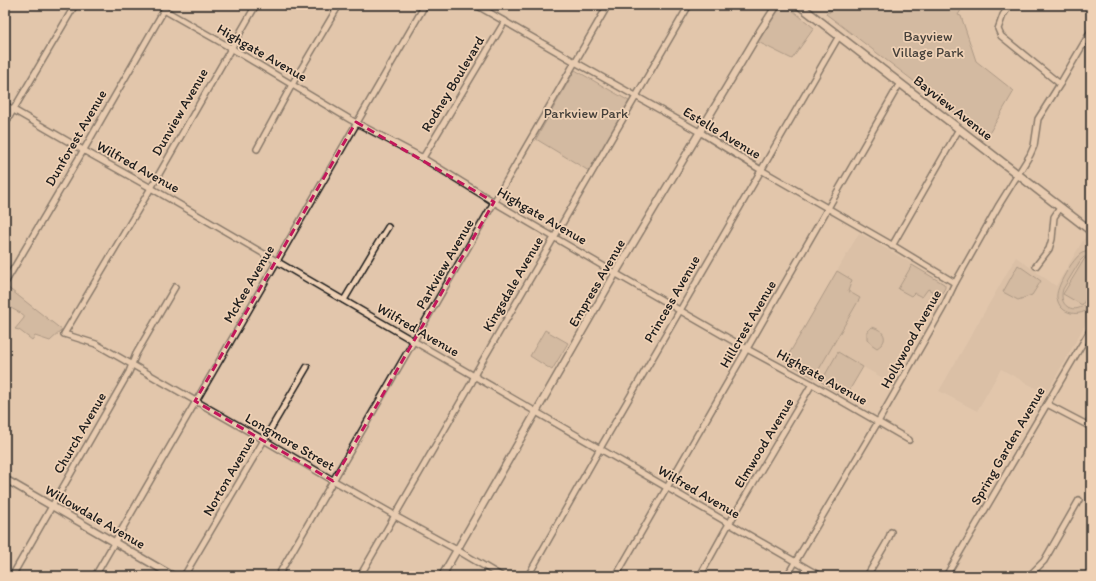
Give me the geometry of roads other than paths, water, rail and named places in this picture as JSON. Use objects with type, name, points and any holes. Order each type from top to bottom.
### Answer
[{"type":"main road","name":"Bayview Avenue","points":[[799,5],[1091,231]]},
{"type":"street","points":[[5,124],[75,5]]},
{"type":"street","name":"Dunview Avenue","points":[[64,334],[151,188],[256,5]]},
{"type":"street","points":[[257,149],[292,84],[339,5]]},
{"type":"street","name":"McKee Avenue","points":[[94,576],[425,5]]},
{"type":"street","name":"Estelle Avenue","points":[[476,5],[699,132],[761,170],[955,283]]},
{"type":"street","name":"Parkview Avenue","points":[[278,576],[608,5]]},
{"type":"street","name":"Kingsdale Avenue","points":[[360,576],[689,5]]},
{"type":"street","name":"Empress Avenue","points":[[442,576],[616,273],[699,132],[777,5]]},
{"type":"street","points":[[1010,5],[1003,15],[998,29],[1001,36],[1060,84]]},
{"type":"street","name":"Highgate Avenue","points":[[166,8],[356,122],[421,157],[494,202],[747,349],[812,384],[909,440]]},
{"type":"street","name":"Dunforest Avenue","points":[[5,283],[166,8]]},
{"type":"street","name":"Rodney Boulevard","points":[[421,157],[424,156],[505,21]]},
{"type":"street","name":"Hollywood Avenue","points":[[787,576],[878,422],[943,308],[955,283],[999,205],[1018,175],[1034,146],[1038,119],[1091,31]]},
{"type":"street","name":"Princess Avenue","points":[[528,576],[599,449],[839,36]]},
{"type":"street","name":"Hillcrest Avenue","points":[[616,576],[900,84]]},
{"type":"street","name":"Wilfred Avenue","points":[[5,105],[820,576]]},
{"type":"street","points":[[892,246],[959,129]]},
{"type":"street","points":[[1036,266],[1049,249],[1052,239],[1054,218],[1060,208]]},
{"type":"street","points":[[344,300],[388,227]]},
{"type":"street","name":"Church Avenue","points":[[12,576],[129,372],[136,354],[175,287]]},
{"type":"street","name":"Spring Garden Avenue","points":[[946,576],[1091,329]]},
{"type":"street","name":"Longmore Street","points":[[64,334],[96,344],[501,576]]},
{"type":"street","name":"Norton Avenue","points":[[184,576],[306,367]]},
{"type":"street","name":"Elmwood Avenue","points":[[700,576],[812,384]]},
{"type":"street","points":[[1047,404],[1091,427]]},
{"type":"street","name":"Willowdale Avenue","points":[[5,479],[173,576]]},
{"type":"street","points":[[1029,576],[1044,561],[1079,500]]},
{"type":"street","points":[[867,576],[891,532]]},
{"type":"waterway","points":[[829,12],[838,5]]},
{"type":"park label","name":"Bayview Village Park","points":[[928,44]]},
{"type":"park label","name":"Parkview Park","points":[[586,113]]}]
